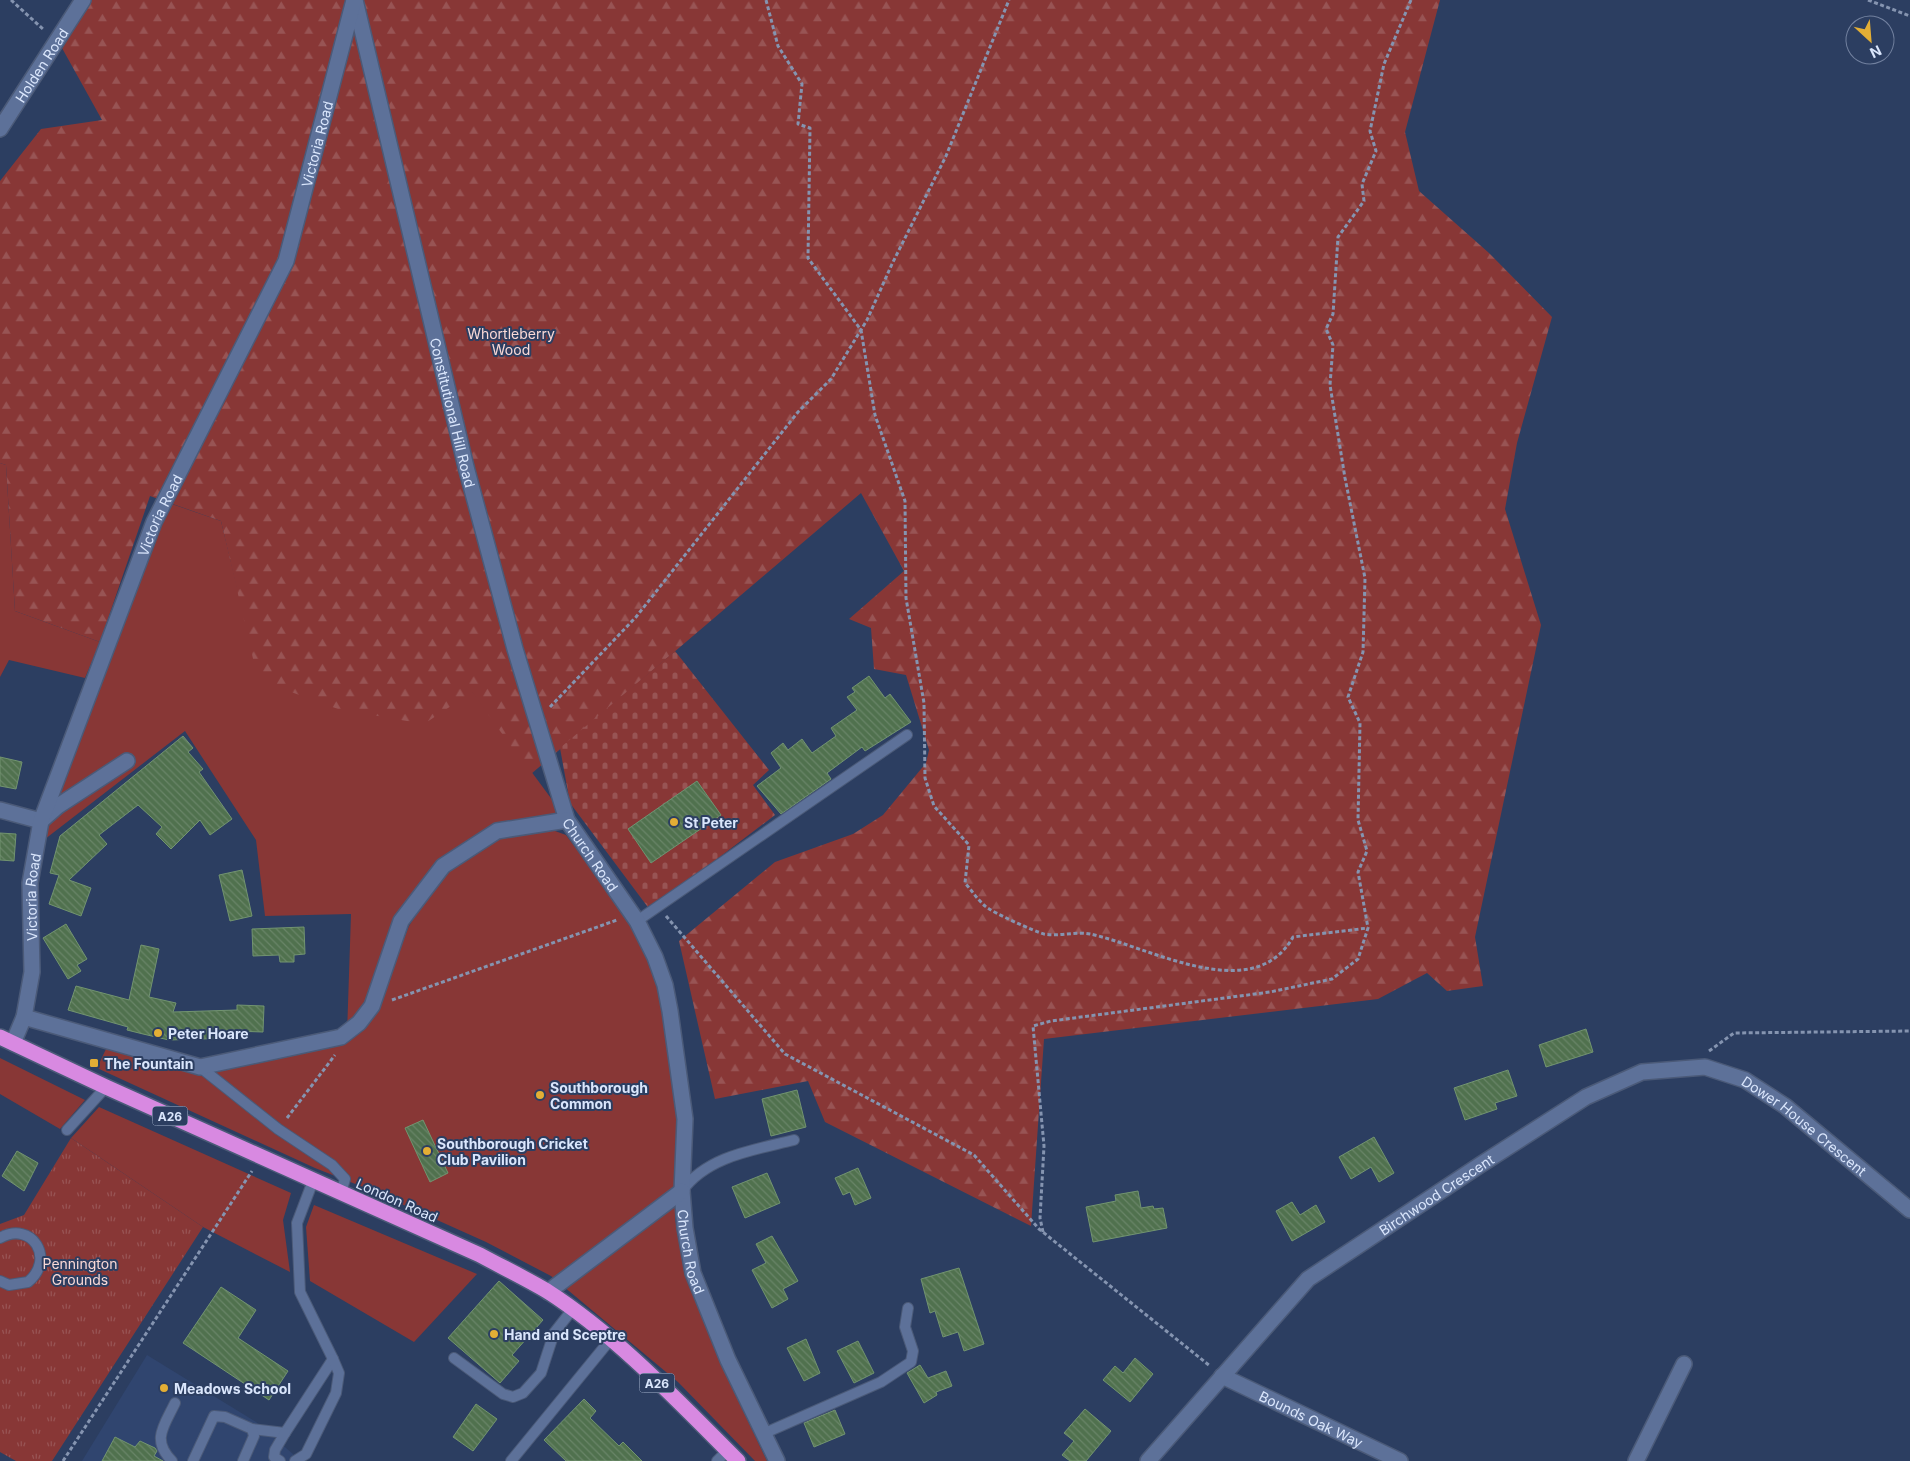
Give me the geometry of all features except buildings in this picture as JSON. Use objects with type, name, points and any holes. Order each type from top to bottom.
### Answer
[{"type":"highway","name":"London Road","points":[[7,1040],[312,1181],[341,1192],[480,1255],[548,1292],[610,1340],[703,1425],[727,1458]]},
{"type":"street","name":"Holden Road","points":[[0,130],[83,0]]},
{"type":"street","name":"Constitutional Hill Road","points":[[354,0],[466,468],[537,722],[567,820]]},
{"type":"street","name":"Victoria Road","points":[[7,1040],[24,1017],[32,972],[30,883],[41,821],[154,522],[286,262],[354,0]]},
{"type":"street","points":[[0,810],[41,821],[58,806],[127,761]]},
{"type":"street","name":"Church Road","points":[[24,1017],[200,1067],[341,1037],[359,1023],[372,1006],[401,921],[443,866],[497,831],[567,820],[634,917],[655,957],[670,1011],[685,1119],[682,1191],[685,1228],[692,1273],[728,1360],[777,1461]]},
{"type":"street","name":"Dower House Crescent","points":[[1686,1067],[1705,1067],[1745,1080],[1785,1106],[1910,1210]]},
{"type":"street","name":"Birchwood Crescent","points":[[1148,1461],[1308,1280],[1480,1164],[1586,1097],[1642,1072],[1686,1067]]},
{"type":"street","points":[[548,1292],[682,1191]]},
{"type":"street","points":[[1636,1461],[1684,1364]]},
{"type":"street","name":"Bounds Oak Way","points":[[1222,1376],[1400,1461]]},
{"type":"lane","points":[[634,917],[657,906],[907,735]]},
{"type":"lane","points":[[200,1067],[278,1129],[336,1169],[345,1180],[341,1192]]},
{"type":"lane","points":[[67,1130],[106,1087]]},
{"type":"lane","points":[[682,1191],[691,1178],[703,1168],[729,1157],[794,1140]]},
{"type":"lane","points":[[296,1461],[306,1454],[336,1393],[339,1373],[300,1292],[298,1224],[312,1181]]},
{"type":"lane","points":[[0,1238],[14,1233],[23,1234],[33,1240],[41,1256],[40,1268],[28,1282],[9,1285],[0,1281]]},
{"type":"lane","points":[[765,1433],[881,1382],[911,1362],[913,1351],[905,1327],[908,1308]]},
{"type":"lane","points":[[454,1358],[503,1394],[513,1397],[523,1393],[541,1373],[554,1333],[572,1310]]},
{"type":"lane","points":[[511,1461],[610,1340]]},
{"type":"lane","points":[[280,1461],[274,1457],[275,1450],[333,1359]]},
{"type":"lane","points":[[172,1461],[162,1450],[160,1443],[162,1431],[174,1403]]},
{"type":"lane","points":[[193,1461],[214,1416],[225,1417],[252,1430],[285,1433]]},
{"type":"lane","points":[[243,1461],[254,1436],[252,1430]]},
{"type":"path","points":[[11,0],[57,42]]},
{"type":"path","points":[[766,0],[778,46],[802,84],[798,124],[810,128],[808,258],[861,330],[875,415],[905,501],[906,598],[924,703],[925,778],[934,806],[969,845],[966,883],[987,908],[1044,934],[1089,934],[1202,968],[1229,971],[1259,968],[1286,950],[1293,937],[1368,928]]},
{"type":"path","points":[[537,722],[636,617],[798,412],[831,379],[861,330],[946,156],[1009,0]]},
{"type":"path","points":[[1044,1232],[1040,1218],[1044,1146],[1033,1026],[1052,1021],[1270,992],[1332,979],[1358,960],[1368,928],[1358,872],[1367,851],[1358,820],[1360,723],[1348,697],[1363,652],[1365,578],[1343,469],[1330,385],[1333,345],[1326,329],[1333,314],[1338,236],[1364,201],[1362,184],[1376,151],[1370,131],[1384,64],[1411,0]]},
{"type":"path","points":[[1868,0],[1910,16]]},
{"type":"path","points":[[657,906],[785,1054],[974,1155],[1044,1232],[1222,1376]]},
{"type":"path","points":[[372,1006],[634,917]]},
{"type":"path","points":[[1686,1067],[1734,1033],[1910,1031]]},
{"type":"path","points":[[278,1129],[336,1053]]},
{"type":"path","points":[[63,1461],[261,1157]]},
{"type":"shaded area","name":"Meadows School","points":[[147,1355],[256,1422],[301,1461],[82,1461]]},
{"type":"green space","name":"Whortleberry Wood","points":[[91,0],[1440,0],[1405,132],[1419,191],[1489,253],[1552,317],[1517,443],[1505,509],[1541,625],[1475,937],[1483,986],[1447,991],[1427,973],[1378,999],[1044,1039],[1031,1226],[825,1122],[808,1081],[715,1099],[679,941],[775,862],[853,834],[883,815],[926,763],[929,750],[906,675],[874,669],[871,628],[849,619],[904,571],[861,493],[531,774],[472,692],[424,724],[338,709],[258,680],[221,521],[150,496],[100,642],[15,611],[6,465],[0,463],[0,181],[41,129],[102,120],[62,48]]},
{"type":"green space","points":[[0,463],[6,465],[15,611],[100,642],[85,678],[9,660],[0,677]]},
{"type":"green space","points":[[169,503],[221,521],[237,587],[472,691],[567,820],[497,831],[443,866],[400,923],[372,1006],[347,1034],[351,914],[265,916],[256,840],[185,731],[36,846]]},
{"type":"green space","points":[[675,651],[769,770],[753,785],[775,815],[650,910],[570,803],[560,748]],"holes":[[[697,781],[721,815],[651,863],[628,829]]]},
{"type":"green space","name":"Southborough Common","points":[[544,827],[566,835],[627,916],[656,972],[669,1042],[677,1106],[675,1219],[685,1270],[727,1377],[767,1461],[755,1461],[678,1382],[551,1276],[486,1242],[368,1189],[315,1168],[97,1068],[106,1049],[194,1072],[298,1054],[350,1037],[380,1000],[409,926],[432,888],[446,871],[510,832]]},
{"type":"green space","points":[[0,1058],[85,1100],[60,1129],[0,1094]]},
{"type":"green space","points":[[99,1107],[291,1193],[283,1220],[290,1272],[203,1227],[71,1138]]},
{"type":"green space","name":"Pennington Grounds","points":[[71,1138],[203,1227],[52,1461],[16,1461],[0,1452],[0,1224],[24,1215]]},
{"type":"green space","points":[[314,1205],[477,1274],[414,1342],[310,1281],[306,1227]]},
{"type":"place","name":"St Peter","points":[[674,822]]},
{"type":"place","name":"Peter Hoare","points":[[158,1033]]},
{"type":"place","name":"The Fountain","points":[[94,1063]]},
{"type":"place","name":"Southborough Common","points":[[540,1095]]},
{"type":"place","name":"Southborough Cricket Club Pavilion","points":[[427,1151]]},
{"type":"place","name":"Hand and Sceptre","points":[[494,1334]]},
{"type":"place","name":"Meadows School","points":[[164,1388]]}]
